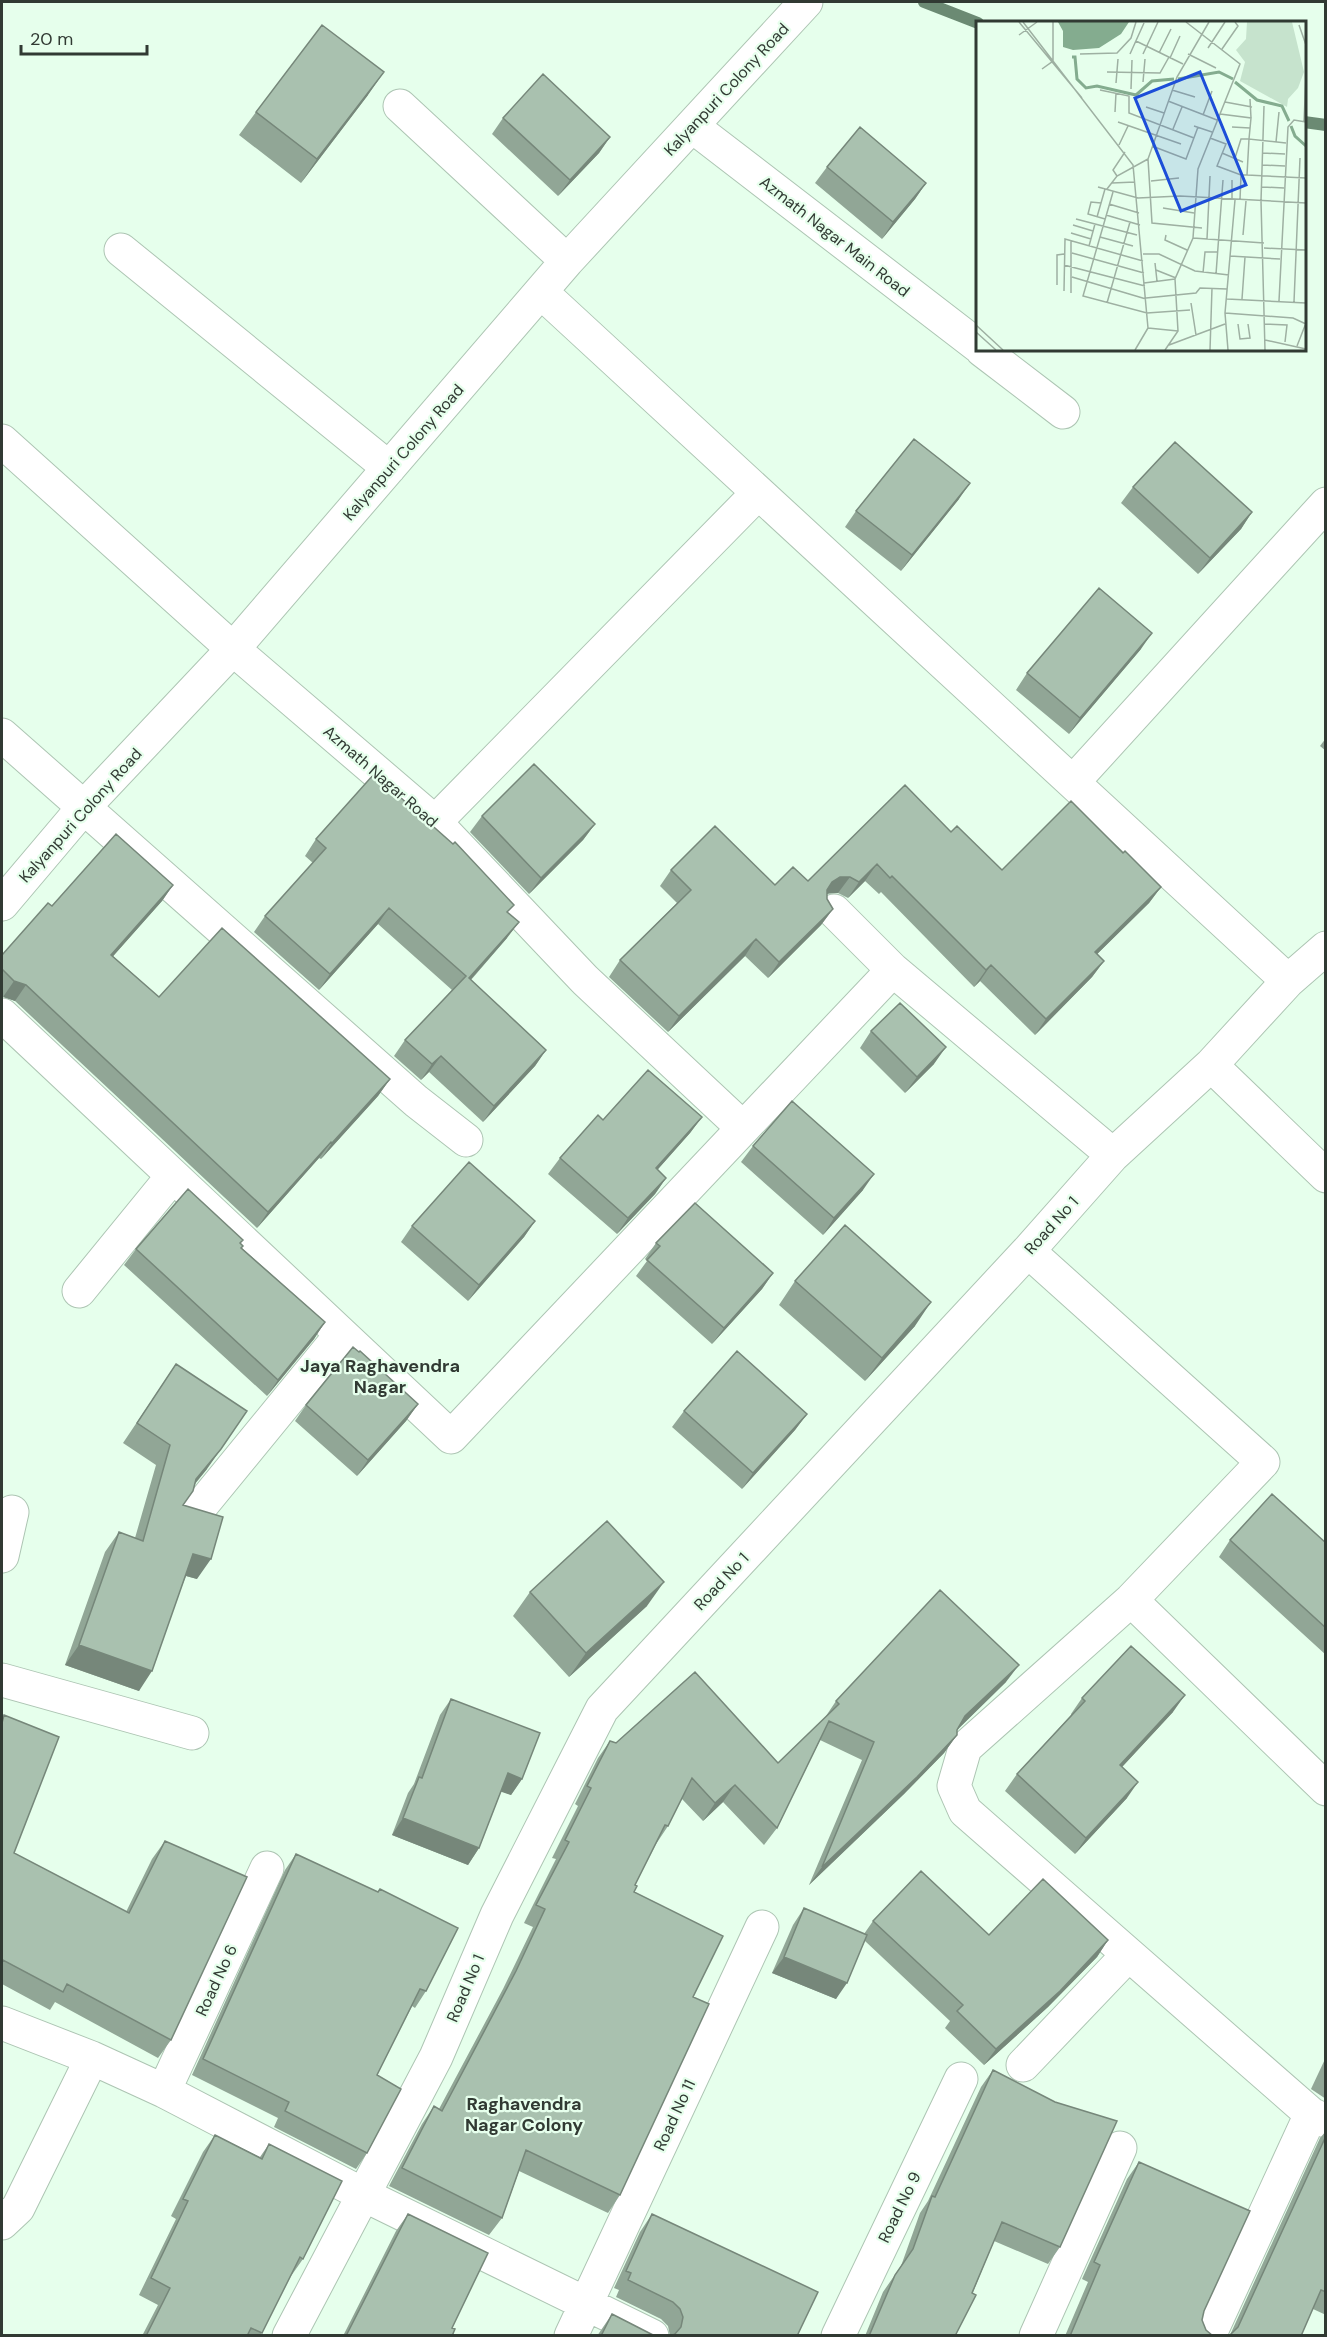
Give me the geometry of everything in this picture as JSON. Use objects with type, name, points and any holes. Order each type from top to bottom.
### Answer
[{"type":"street","name":"Kalyanpuri Colony Road","points":[[2,904],[84,807],[233,649],[567,261],[806,2]]},
{"type":"street","points":[[400,106],[567,261]]},
{"type":"street","name":"Azmath Nagar Main Road","points":[[692,126],[976,344]]},
{"type":"street","points":[[121,250],[389,468]]},
{"type":"street","points":[[541,292],[1288,981]]},
{"type":"street","points":[[983,351],[1062,411]]},
{"type":"street","name":"Azmath Nagar Road","points":[[2,441],[233,649],[435,822],[585,980],[743,1128]]},
{"type":"street","points":[[435,822],[758,493]]},
{"type":"street","points":[[1072,783],[1326,504]]},
{"type":"street","points":[[2,735],[416,1101],[466,1140]]},
{"type":"street","points":[[834,910],[893,970],[1113,1155]]},
{"type":"street","name":"Road No 1","points":[[289,2336],[436,2057],[497,1916],[602,1709],[1028,1251],[1113,1155],[1211,1065],[1288,981],[1326,948]]},
{"type":"street","points":[[2,1015],[451,1437],[893,970]]},
{"type":"street","points":[[1211,1065],[1326,1176]]},
{"type":"street","points":[[79,1291],[172,1177]]},
{"type":"street","points":[[1028,1251],[1263,1462],[1131,1600],[965,1748],[954,1786],[965,1811],[1128,1955],[1318,2117],[1209,2336]]},
{"type":"street","points":[[197,1511],[342,1335]]},
{"type":"street","points":[[2,1556],[12,1512]]},
{"type":"street","points":[[1131,1600],[1323,1781]]},
{"type":"street","points":[[2,1680],[192,1733]]},
{"type":"street","name":"Road No 6","points":[[164,2091],[267,1868]]},
{"type":"street","name":"Road No 11","points":[[571,2336],[762,1927]]},
{"type":"street","points":[[1023,2065],[1128,1955]]},
{"type":"street","points":[[2,2023],[93,2058],[164,2091],[364,2195],[652,2336]]},
{"type":"street","points":[[2,2223],[18,2208],[93,2058]]},
{"type":"street","name":"Road No 9","points":[[838,2336],[961,2079]]},
{"type":"street","points":[[1036,2336],[1120,2148]]},
{"type":"building","points":[[322,25],[384,72],[317,159],[256,112]]},
{"type":"building","points":[[543,74],[610,137],[570,180],[503,118]]},
{"type":"building","points":[[860,127],[926,183],[893,222],[827,167]]},
{"type":"building","points":[[914,439],[970,483],[912,555],[856,511]]},
{"type":"building","points":[[1175,442],[1252,512],[1210,558],[1133,487]]},
{"type":"building","points":[[1099,588],[1152,633],[1080,718],[1027,673]]},
{"type":"building","points":[[534,764],[595,824],[541,878],[482,816]]},
{"type":"building","points":[[374,774],[453,844],[455,842],[514,905],[507,912],[519,922],[469,978],[546,1050],[494,1106],[441,1056],[432,1064],[405,1040],[466,976],[389,908],[330,974],[265,916],[326,848],[316,839]]},
{"type":"building","points":[[905,785],[951,832],[957,826],[1002,870],[1071,801],[1161,887],[1095,952],[1104,961],[1046,1019],[991,965],[986,970],[892,876],[890,878],[877,864],[859,882],[850,877],[840,877],[832,882],[827,890],[827,899],[833,909],[779,962],[756,939],[679,1016],[620,960],[691,890],[671,870],[715,826],[775,885],[793,867],[808,881]]},
{"type":"building","points":[[116,834],[173,885],[111,955],[159,997],[222,928],[390,1079],[268,1212],[26,985],[14,981],[2,969],[2,955],[48,903],[52,906]]},
{"type":"building","points":[[900,1003],[946,1047],[917,1077],[871,1031]]},
{"type":"building","points":[[648,1070],[702,1117],[656,1168],[666,1178],[628,1218],[560,1158],[598,1115],[603,1120]]},
{"type":"building","points":[[792,1101],[874,1174],[834,1218],[753,1146]]},
{"type":"building","points":[[469,1162],[535,1221],[479,1285],[412,1226]]},
{"type":"building","points":[[188,1189],[243,1240],[240,1243],[243,1246],[241,1248],[325,1322],[278,1380],[136,1249]]},
{"type":"building","points":[[695,1203],[773,1273],[724,1328],[647,1260],[660,1246],[656,1243]]},
{"type":"building","points":[[845,1225],[931,1302],[882,1358],[795,1281]]},
{"type":"building","points":[[353,1347],[418,1404],[368,1460],[306,1405]]},
{"type":"building","points":[[737,1351],[807,1414],[753,1473],[684,1411]]},
{"type":"building","points":[[176,1364],[247,1411],[221,1449],[196,1479],[193,1491],[183,1505],[223,1517],[211,1559],[193,1554],[152,1671],[79,1645],[119,1532],[143,1541],[170,1445],[137,1423]]},
{"type":"building","points":[[1272,1494],[1326,1543],[1326,1628],[1230,1540]]},
{"type":"building","points":[[607,1521],[664,1582],[586,1653],[530,1592]]},
{"type":"building","points":[[940,1590],[1019,1665],[965,1716],[957,1730],[957,1735],[917,1777],[822,1867],[874,1742],[829,1721],[777,1828],[735,1785],[715,1803],[692,1778],[668,1826],[665,1825],[635,1885],[637,1886],[634,1892],[723,1936],[693,1997],[709,2004],[620,2195],[526,2150],[502,2218],[402,2168],[434,2106],[442,2111],[516,1971],[545,1909],[536,1905],[569,1842],[565,1840],[591,1788],[587,1786],[610,1741],[616,1743],[695,1672],[778,1763],[839,1704],[836,1701]]},
{"type":"building","points":[[1131,1646],[1185,1695],[1120,1765],[1138,1782],[1086,1838],[1017,1774],[1085,1701],[1082,1698]]},
{"type":"building","points":[[451,1699],[540,1733],[522,1779],[508,1773],[479,1848],[403,1818],[419,1777],[422,1778]]},
{"type":"building","points":[[4,1715],[59,1737],[14,1853],[129,1913],[165,1841],[247,1877],[171,2040],[67,1984],[63,1992],[3,1960],[2,1963],[2,1723]]},
{"type":"building","points":[[296,1854],[378,1892],[380,1889],[458,1928],[426,1991],[420,1989],[377,2075],[401,2089],[367,2153],[285,2111],[289,2102],[203,2059]]},
{"type":"building","points":[[921,1871],[989,1935],[1043,1879],[1108,1940],[1060,1991],[996,2049],[957,2011],[963,2005],[873,1921]]},
{"type":"building","points":[[804,1908],[867,1935],[847,1983],[784,1957]]},
{"type":"building","points":[[993,2070],[1055,2102],[1117,2121],[1060,2247],[1002,2222],[972,2293],[976,2295],[955,2336],[869,2336],[895,2275],[913,2249],[932,2196],[935,2197]]},
{"type":"building","points":[[215,2135],[262,2159],[269,2144],[342,2181],[303,2259],[300,2257],[262,2333],[251,2328],[247,2336],[146,2336],[170,2288],[151,2278],[188,2201],[183,2199]]},
{"type":"building","points":[[1326,2136],[1326,2292],[1321,2290],[1301,2336],[1228,2336],[1238,2327]]},
{"type":"building","points":[[1139,2162],[1250,2211],[1204,2311],[1202,2320],[1206,2330],[1213,2336],[1070,2336],[1100,2265],[1094,2262]]},
{"type":"building","points":[[408,2214],[488,2253],[452,2328],[455,2329],[452,2336],[346,2336]]},
{"type":"building","points":[[652,2214],[818,2292],[797,2336],[671,2336],[681,2327],[683,2317],[680,2309],[673,2302],[628,2280],[631,2273],[626,2271]]},
{"type":"building","points":[[612,2314],[655,2336],[601,2336]]},
{"type":"waterway","points":[[924,2],[976,22]]},
{"type":"waterway","points":[[1306,122],[1326,125]]},
{"type":"district","name":"Jaya Raghavendra Nagar","points":[[380,1376]]},
{"type":"district","name":"Raghavendra Nagar Colony","points":[[524,2114]]}]
